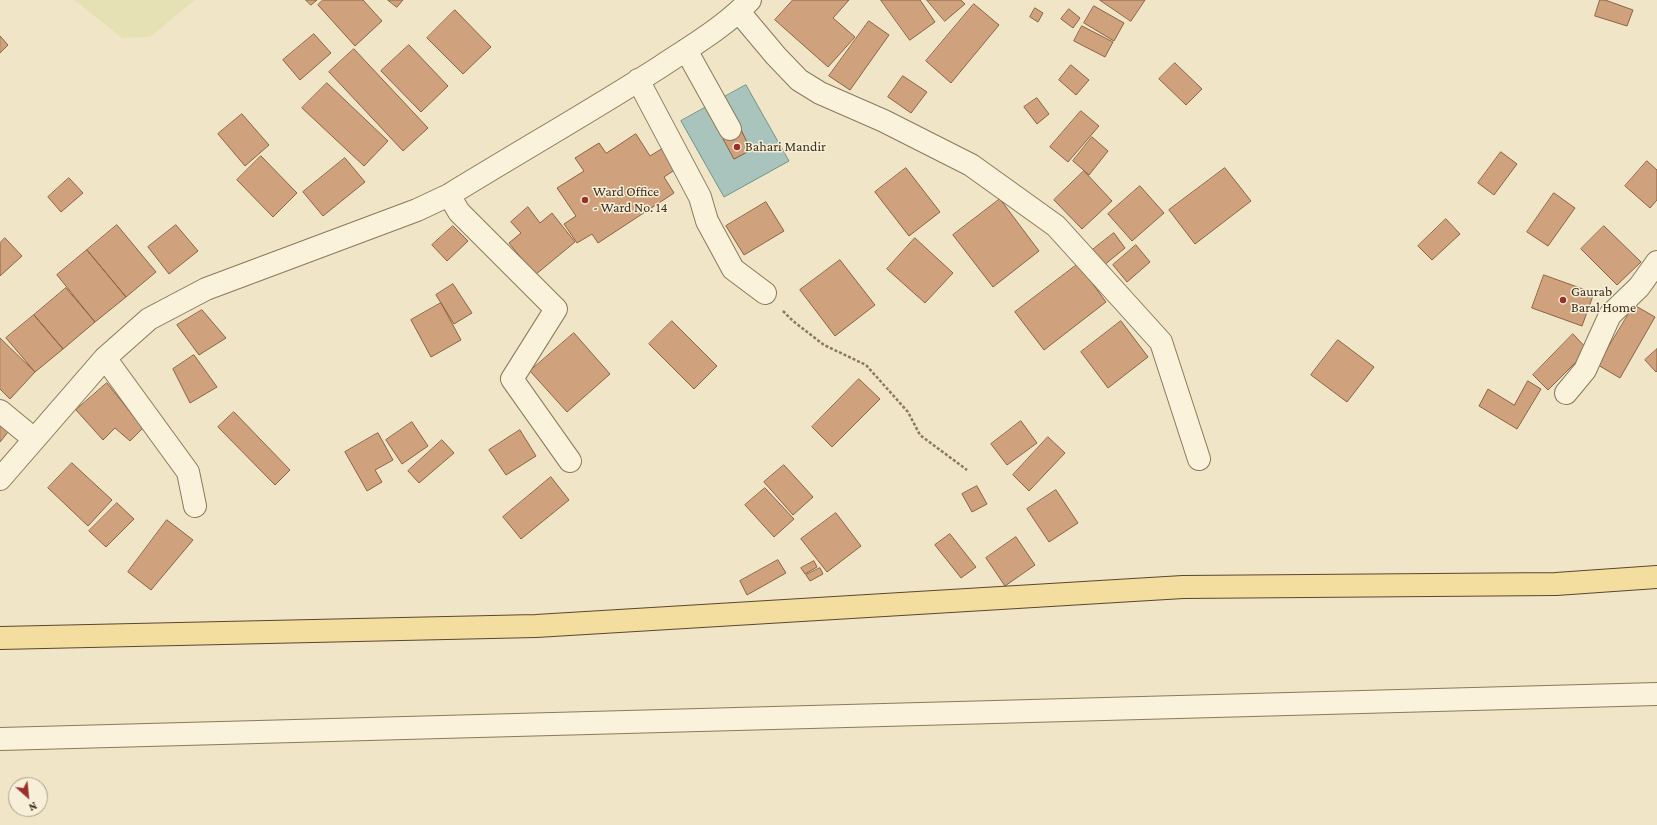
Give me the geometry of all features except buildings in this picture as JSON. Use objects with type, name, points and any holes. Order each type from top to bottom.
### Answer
[{"type":"main road","points":[[0,638],[536,626],[1183,587],[1556,584],[1657,577]]},
{"type":"street","points":[[0,479],[105,358],[149,319],[206,290],[417,210],[449,195],[686,50],[745,6],[776,56],[799,80],[820,93],[884,121],[971,165],[1056,226],[1160,342],[1199,459]]},
{"type":"street","points":[[686,50],[730,129]]},
{"type":"street","points":[[638,80],[700,198],[707,221],[733,268],[765,293]]},
{"type":"street","points":[[449,195],[459,212],[556,309],[512,379],[570,461]]},
{"type":"street","points":[[1566,393],[1585,370],[1610,315],[1639,286],[1657,262]]},
{"type":"street","points":[[105,358],[188,472],[194,506]]},
{"type":"street","points":[[0,411],[34,439]]},
{"type":"street","points":[[0,739],[1657,694]]},
{"type":"path","points":[[765,293],[793,321],[824,345],[866,366],[908,412],[920,435],[967,470]]},
{"type":"shaded area","points":[[74,0],[195,0],[150,37],[122,38]]},
{"type":"water","points":[[746,85],[789,161],[724,197],[681,121]],"holes":[[[741,130],[751,150],[734,159],[724,139]]]},
{"type":"place","name":"Bahari Mandir","points":[[737,147]]},
{"type":"place","name":"Ward Office - Ward No. 14","points":[[585,200]]},
{"type":"place","name":"Gaurab Baral Home","points":[[1563,300]]}]
